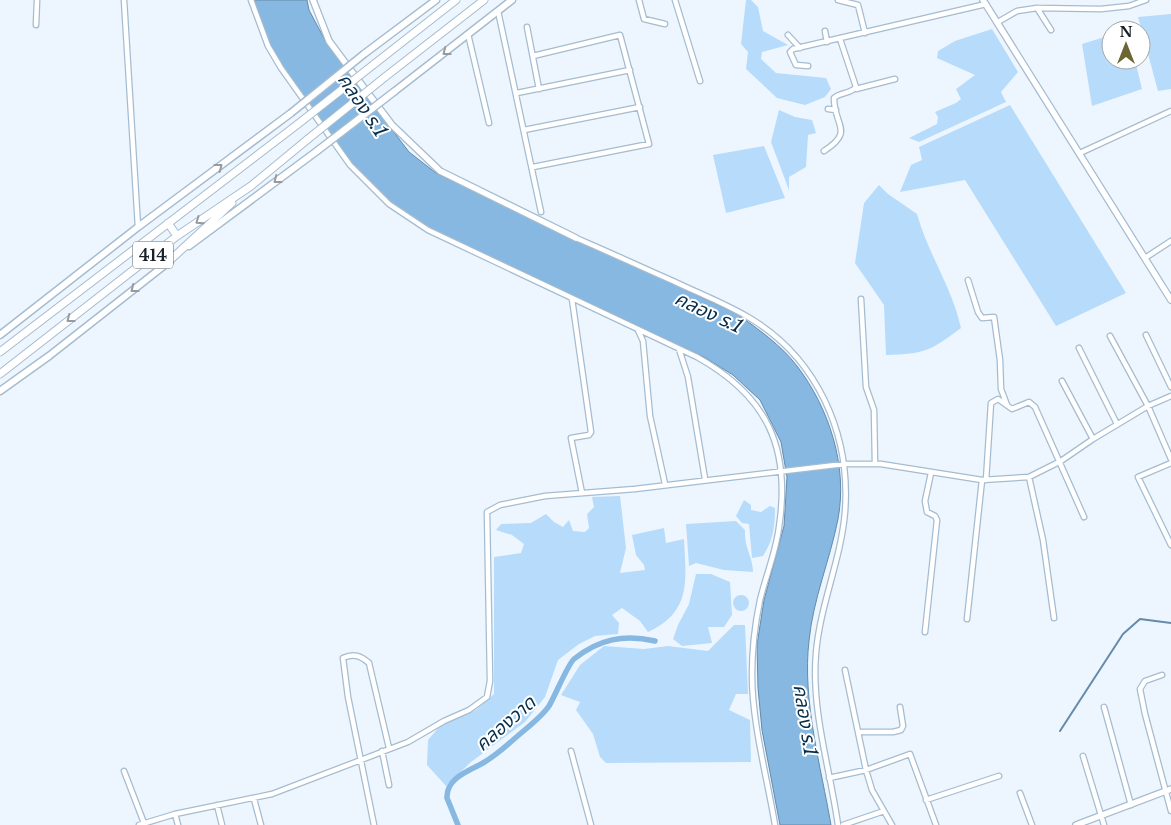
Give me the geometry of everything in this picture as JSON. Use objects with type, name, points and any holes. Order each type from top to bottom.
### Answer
[{"type":"main road","name":"414","points":[[0,335],[138,227],[436,0]]},
{"type":"main road","name":"414","points":[[0,351],[298,124],[456,0]]},
{"type":"main road","name":"414","points":[[0,374],[177,236],[250,186],[484,0]]},
{"type":"main road","name":"414","points":[[0,391],[49,356],[512,0]]},
{"type":"main road","points":[[168,263],[250,186]]},
{"type":"main road","points":[[168,223],[177,236]]},
{"type":"street","points":[[36,25],[37,0]]},
{"type":"street","points":[[124,0],[138,227]]},
{"type":"street","points":[[251,0],[268,46],[281,68],[350,165],[389,204],[428,230],[718,369],[747,392],[755,403],[773,436],[781,471],[779,527],[757,617],[752,676],[755,710],[775,825]]},
{"type":"street","points":[[313,0],[330,40],[361,84],[392,125],[440,171],[576,238],[724,304],[749,318],[786,346],[813,378],[835,422],[844,464],[843,527],[822,612],[816,654],[818,711],[838,825]]},
{"type":"street","points":[[639,0],[644,20],[665,24]]},
{"type":"street","points":[[675,0],[700,81]]},
{"type":"street","points":[[838,0],[858,5],[865,34]]},
{"type":"street","points":[[998,22],[1017,11],[1037,8],[1101,9],[1129,6],[1146,0]]},
{"type":"street","points":[[808,66],[796,65],[790,52],[985,2],[1171,299]]},
{"type":"street","points":[[1037,8],[1052,30]]},
{"type":"street","points":[[498,10],[533,167],[541,212]]},
{"type":"street","points":[[527,27],[539,88]]},
{"type":"street","points":[[824,31],[827,42]]},
{"type":"street","points":[[468,34],[489,123]]},
{"type":"street","points":[[533,56],[620,35],[649,144],[533,167]]},
{"type":"street","points":[[788,35],[800,48]]},
{"type":"street","points":[[840,40],[856,89]]},
{"type":"street","points":[[517,93],[630,70]]},
{"type":"street","points":[[824,151],[840,139],[841,133],[835,96],[895,79]]},
{"type":"street","points":[[524,130],[640,107]]},
{"type":"street","points":[[828,109],[836,110]]},
{"type":"street","points":[[1080,153],[1171,110]]},
{"type":"street","points":[[1145,258],[1171,241]]},
{"type":"street","points":[[968,280],[978,312],[982,318],[994,317],[1000,360],[1001,390],[1007,406]]},
{"type":"street","points":[[861,298],[866,387],[874,410],[875,464]]},
{"type":"street","points":[[572,299],[591,432],[589,435],[571,438],[582,493]]},
{"type":"street","points":[[638,330],[643,341],[650,416],[666,484]]},
{"type":"street","points":[[1146,335],[1171,386]]},
{"type":"street","points":[[1110,336],[1148,406],[1171,461],[1138,477],[1171,545]]},
{"type":"street","points":[[1079,348],[1117,424]]},
{"type":"street","points":[[679,349],[688,377],[705,479]]},
{"type":"street","points":[[1062,381],[1092,439]]},
{"type":"street","points":[[138,825],[175,814],[272,794],[408,742],[444,721],[469,710],[486,697],[490,681],[487,512],[500,505],[545,496],[635,489],[838,464],[875,464],[984,480],[1029,477],[1061,462],[1092,439],[1117,424],[1148,406],[1171,396]]},
{"type":"street","points":[[967,618],[984,480],[990,403],[998,399],[1012,409],[1029,402],[1035,408],[1061,462],[1084,517]]},
{"type":"street","points":[[925,632],[937,520],[935,516],[927,512],[926,501],[931,473]]},
{"type":"street","points":[[1029,477],[1043,540],[1054,618]]},
{"type":"street","points":[[374,825],[348,696],[343,658],[349,655],[360,656],[369,663],[390,748]]},
{"type":"street","points":[[845,670],[872,790],[892,825]]},
{"type":"street","points":[[1162,675],[1145,681],[1140,689],[1145,714],[1169,790],[1171,811]]},
{"type":"street","points":[[858,732],[894,732],[901,730],[903,726],[900,707]]},
{"type":"street","points":[[1104,707],[1131,805]]},
{"type":"street","points":[[382,751],[389,785]]},
{"type":"street","points":[[571,751],[591,825]]},
{"type":"street","points":[[829,778],[866,770],[910,754],[936,825]]},
{"type":"street","points":[[1083,756],[1104,825]]},
{"type":"street","points":[[124,771],[144,822]]},
{"type":"street","points":[[926,800],[998,776]]},
{"type":"street","points":[[1076,825],[1169,790]]},
{"type":"street","points":[[1020,793],[1032,825]]},
{"type":"street","points":[[254,799],[261,825]]},
{"type":"street","points":[[217,805],[222,825]]},
{"type":"street","points":[[843,825],[884,812]]},
{"type":"street","points":[[175,814],[178,825]]},
{"type":"shaded area","points":[[746,0],[751,0],[758,7],[763,31],[788,45],[762,52],[761,59],[776,73],[826,78],[831,89],[825,97],[805,105],[777,98],[746,69],[748,52],[741,44]]},
{"type":"shaded area","points":[[1171,14],[1171,89],[1158,91],[1151,65],[1151,20],[1139,20],[1138,17]]},
{"type":"shaded area","points":[[992,29],[1018,72],[1001,92],[1006,102],[919,142],[909,138],[937,124],[938,117],[935,112],[961,99],[956,89],[975,75],[937,58],[938,51],[955,41]]},
{"type":"shaded area","points":[[1101,38],[1101,70],[1137,70],[1142,89],[1092,106],[1082,44]]},
{"type":"shaded area","points":[[1010,105],[1126,293],[1056,326],[965,180],[900,192],[911,165],[922,160],[919,147]]},
{"type":"shaded area","points":[[779,110],[795,117],[812,120],[816,133],[808,135],[806,167],[789,177],[789,190],[771,142]]},
{"type":"shaded area","points":[[764,146],[785,198],[726,213],[713,155]]},
{"type":"shaded area","points":[[879,185],[888,194],[917,214],[927,243],[952,299],[961,328],[942,342],[926,350],[910,354],[886,355],[884,305],[855,263],[864,203]]},
{"type":"shaded area","points":[[620,496],[626,548],[620,573],[645,570],[644,565],[636,555],[632,535],[664,528],[666,543],[684,539],[685,581],[679,605],[662,624],[648,632],[640,621],[622,608],[612,615],[619,623],[618,634],[595,636],[579,644],[558,660],[545,697],[525,722],[471,762],[446,786],[427,765],[428,740],[441,725],[476,710],[494,694],[494,557],[521,553],[524,544],[512,535],[496,530],[501,524],[531,523],[546,514],[563,527],[569,520],[573,531],[585,532],[589,528],[587,514],[594,507],[592,497]]},
{"type":"shaded area","points":[[744,500],[751,505],[751,510],[761,512],[770,506],[775,508],[773,533],[763,556],[752,558],[749,524],[742,523],[736,516]]},
{"type":"shaded area","points":[[736,521],[745,530],[753,572],[724,570],[696,563],[689,566],[686,524]]},
{"type":"shaded area","points":[[696,574],[711,574],[730,582],[732,615],[724,627],[708,627],[712,643],[682,646],[673,639],[689,604]]},
{"type":"shaded area","points":[[741,595],[747,597],[749,603],[747,609],[741,611],[735,609],[733,603],[735,597]]},
{"type":"shaded area","points":[[734,625],[745,625],[748,694],[736,694],[729,710],[750,720],[751,762],[606,763],[600,757],[593,734],[576,710],[580,702],[561,695],[580,665],[604,646],[644,649],[668,646],[708,651]]},
{"type":"water","name":"คลอง ร.1","points":[[254,0],[307,0],[309,10],[327,44],[409,152],[436,173],[737,314],[777,344],[797,366],[808,382],[827,419],[838,458],[840,479],[838,519],[814,610],[808,663],[810,710],[831,825],[780,825],[762,730],[758,688],[757,645],[764,600],[784,526],[787,477],[781,442],[760,400],[733,375],[704,357],[427,227],[390,202],[353,166],[282,67],[270,45]]},
{"type":"waterway","points":[[1060,731],[1123,634],[1140,619],[1171,623]]},
{"type":"waterway","name":"คลองวาด","points":[[458,825],[447,798],[450,785],[459,776],[483,763],[498,752],[542,715],[549,706],[568,667],[574,659],[583,652],[612,640],[633,638],[655,641]]}]
